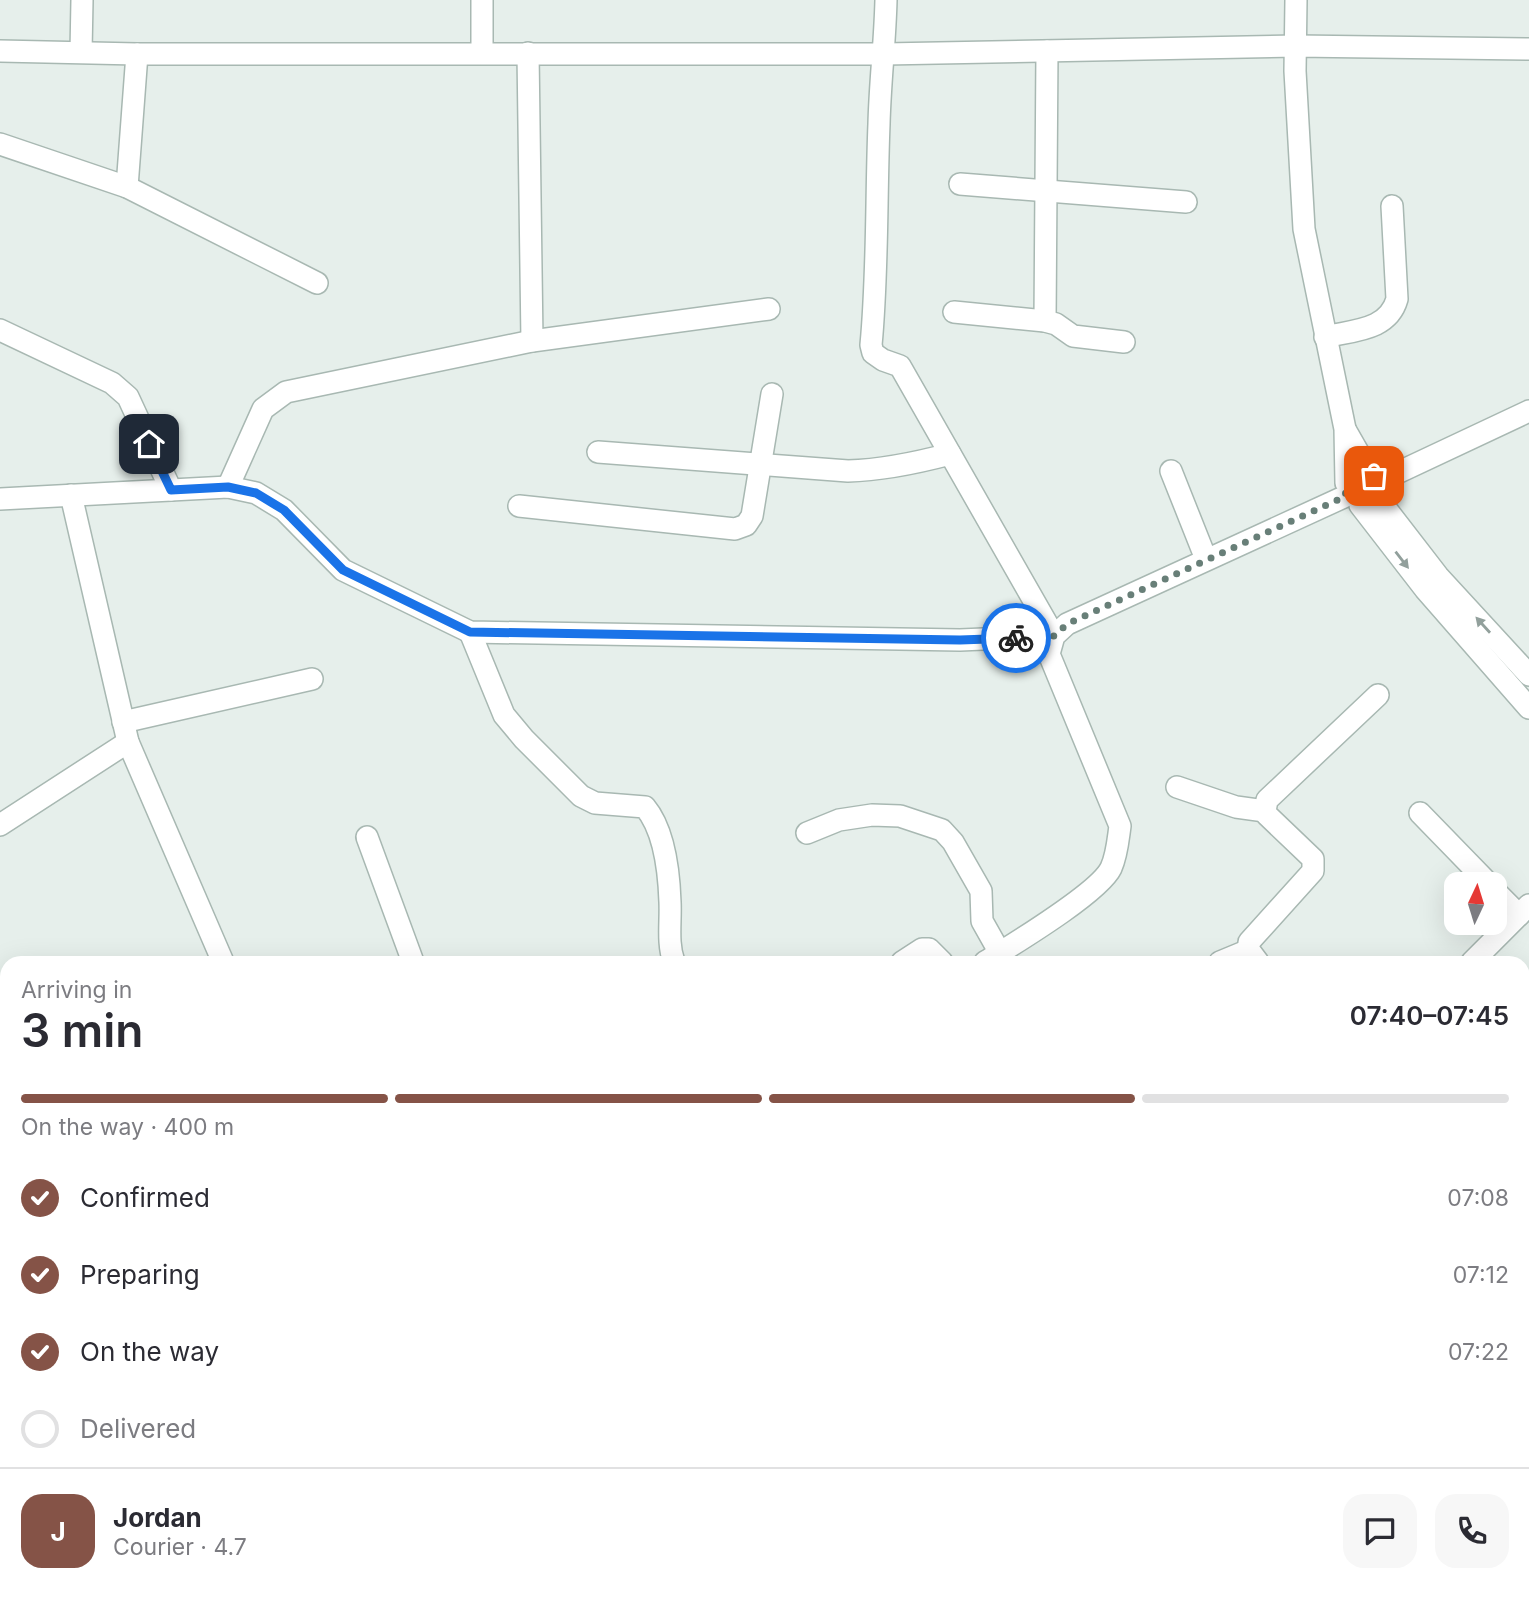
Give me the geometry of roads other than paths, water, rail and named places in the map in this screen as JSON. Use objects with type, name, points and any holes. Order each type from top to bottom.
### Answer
[{"type":"street","points":[[81,52],[82,0]]},
{"type":"street","points":[[482,0],[482,53]]},
{"type":"street","points":[[886,0],[885,54],[881,71],[878,124],[871,345],[873,353],[900,366],[1054,636]]},
{"type":"street","points":[[1296,0],[1295,71],[1304,229],[1345,429],[1363,489],[1425,589],[1529,708]]},
{"type":"street","points":[[0,51],[137,54],[885,54],[1296,46],[1529,49]]},
{"type":"street","points":[[1045,321],[1047,51]]},
{"type":"street","points":[[528,53],[532,341]]},
{"type":"street","points":[[127,187],[137,54]]},
{"type":"street","points":[[0,144],[127,187],[317,284]]},
{"type":"street","points":[[960,184],[1186,202]]},
{"type":"street","points":[[1325,337],[1378,324],[1393,313],[1397,299],[1392,206]]},
{"type":"street","points":[[228,487],[263,409],[286,392],[532,341],[769,309]]},
{"type":"street","points":[[954,312],[1045,321],[1056,324],[1073,336],[1124,342]]},
{"type":"street","points":[[0,330],[112,383],[128,397],[171,490]]},
{"type":"street","points":[[519,506],[735,529],[746,525],[752,516],[772,394]]},
{"type":"street","points":[[996,956],[1100,882],[1110,870],[1117,850],[1120,826],[1049,654],[1054,636],[1067,624],[1529,411]]},
{"type":"street","points":[[598,452],[848,471],[875,470],[950,454]]},
{"type":"street","points":[[1171,471],[1206,559]]},
{"type":"street","points":[[0,499],[228,487],[256,493],[284,510],[343,570],[470,632],[960,640],[1054,636]]},
{"type":"street","points":[[1363,489],[1529,675]]},
{"type":"street","points":[[71,495],[126,732],[220,956]]},
{"type":"street","points":[[470,632],[504,715],[524,739],[581,796],[595,803],[645,807],[651,814],[661,837],[666,867],[672,956]]},
{"type":"street","points":[[0,825],[126,732],[312,679]]},
{"type":"street","points":[[1253,956],[1249,942],[1313,871],[1313,859],[1270,819],[1265,811],[1267,800],[1378,695]]},
{"type":"street","points":[[1177,787],[1236,807],[1265,811]]},
{"type":"street","points":[[1420,813],[1477,872]]},
{"type":"street","points":[[807,833],[839,820],[872,815],[900,817],[942,830],[953,842],[981,891],[982,921],[992,956]]},
{"type":"street","points":[[367,837],[411,956]]},
{"type":"street","points":[[1478,956],[1524,910],[1507,899]]},
{"type":"street","points":[[911,956],[922,949],[929,949],[936,956]]}]
